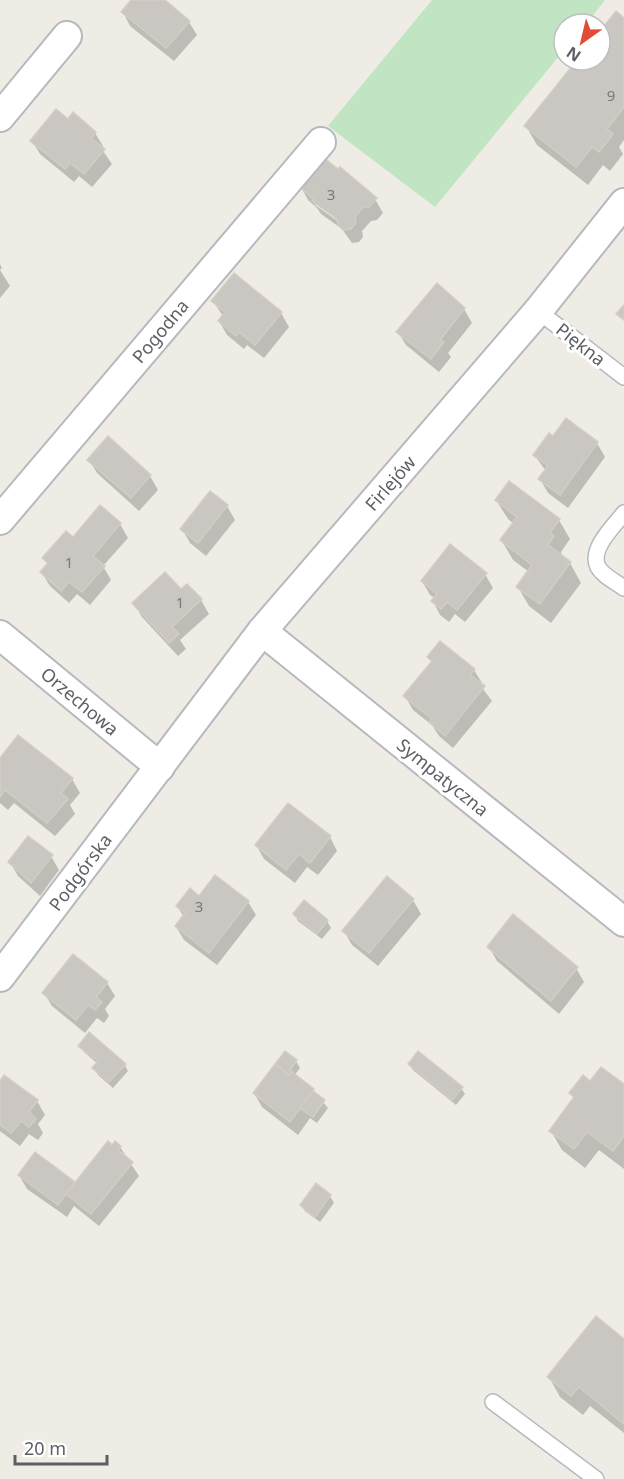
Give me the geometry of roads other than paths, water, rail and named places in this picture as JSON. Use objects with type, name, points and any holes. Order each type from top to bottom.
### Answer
[{"type":"street","points":[[0,117],[67,36]]},
{"type":"street","name":"Pogodna","points":[[0,520],[321,142]]},
{"type":"street","name":"Firlejów","points":[[159,767],[262,631],[538,311],[624,203]]},
{"type":"street","name":"Sympatyczna","points":[[262,631],[624,922]]},
{"type":"street","name":"Orzechowa","points":[[0,635],[159,767]]},
{"type":"street","name":"Podgórska","points":[[0,977],[159,767]]},
{"type":"lane","name":"Piękna","points":[[538,311],[624,377]]},
{"type":"lane","points":[[624,513],[600,544],[596,556],[597,566],[624,588]]},
{"type":"lane","points":[[493,1402],[596,1479]]}]
